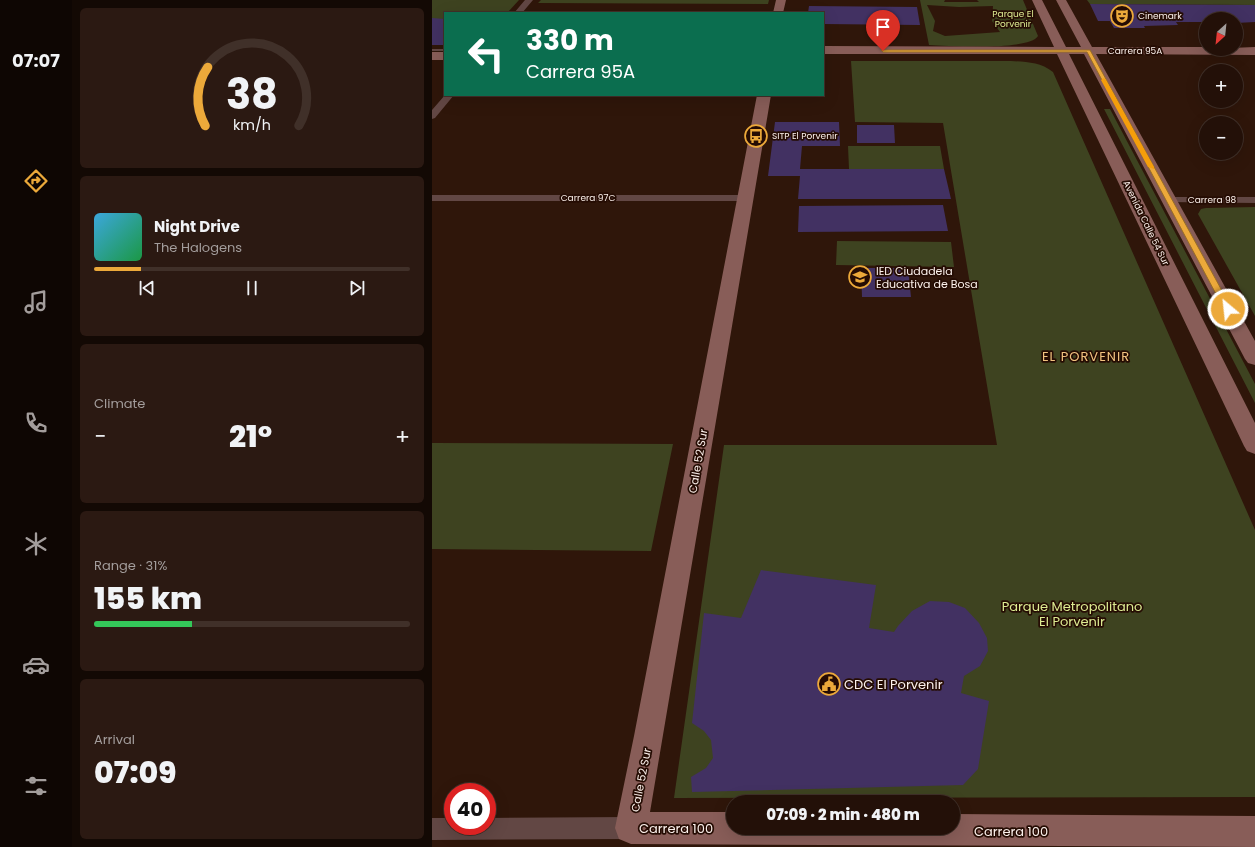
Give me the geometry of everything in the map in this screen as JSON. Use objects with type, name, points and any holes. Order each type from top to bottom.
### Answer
[{"type":"street","points":[[519,12],[529,0]]},
{"type":"street","points":[[778,12],[781,0]]},
{"type":"street","name":"Avenida Calle 54 Sur","points":[[1037,0],[1255,446]]},
{"type":"street","points":[[1061,0],[1255,359]]},
{"type":"street","name":"Carrera 95A","points":[[824,50],[1063,54]]},
{"type":"street","name":"Carrera 95A","points":[[824,56],[1255,51]]},
{"type":"street","name":"Carrera 95A","points":[[1090,54],[1255,57]]},
{"type":"street","points":[[432,56],[444,56]]},
{"type":"street","points":[[432,116],[449,96]]},
{"type":"street","name":"Calle 52 Sur","points":[[631,828],[649,736],[764,96]]},
{"type":"street","name":"Carrera 97C","points":[[432,198],[745,198]]},
{"type":"street","name":"Carrera 98","points":[[1169,200],[1255,200]]},
{"type":"street","name":"Carrera 100","points":[[432,829],[631,828],[1255,832]]},
{"type":"lane","points":[[432,50],[444,50]]},
{"type":"green space","points":[[432,0],[519,0],[508,12],[444,12],[444,45],[432,45]]},
{"type":"green space","points":[[541,0],[769,0],[768,4],[538,3]]},
{"type":"green space","name":"Parque El Porvenir","points":[[920,0],[979,2],[977,0],[1023,0],[1038,36],[1032,41],[1005,46],[970,47],[929,45]],"holes":[[[927,5],[959,7],[993,6],[992,21],[1000,32],[945,36],[933,31],[935,21]]]},
{"type":"green space","points":[[1087,0],[1255,0],[1255,5],[1090,4]]},
{"type":"green space","name":"Parque Metropolitano El Porvenir","points":[[851,61],[1011,61],[1038,64],[1053,72],[1255,530],[1255,797],[960,798],[960,795],[726,795],[726,798],[674,798],[724,445],[997,445],[943,123],[855,122]]},
{"type":"green space","points":[[1104,109],[1110,109],[1255,384],[1255,403]]},
{"type":"green space","points":[[848,146],[940,146],[944,169],[849,169]]},
{"type":"green space","points":[[1255,207],[1255,316],[1198,214],[1201,209],[1206,208]]},
{"type":"green space","points":[[837,241],[951,242],[954,267],[836,265]]},
{"type":"green space","points":[[432,443],[673,444],[651,551],[432,549]]},
{"type":"building","points":[[1090,4],[1255,5],[1255,22],[1243,23],[1243,12],[1199,12],[1199,22],[1176,22],[1178,25],[1144,26],[1145,28],[1114,28],[1110,21],[1098,21]]},
{"type":"building","points":[[809,6],[917,7],[920,25],[824,24],[824,12],[808,12]]},
{"type":"building","points":[[432,18],[444,19],[444,45],[432,45]]},
{"type":"building","points":[[775,122],[839,122],[840,146],[802,146],[800,169],[944,169],[951,199],[798,199],[800,176],[768,176]]},
{"type":"building","points":[[857,125],[894,125],[895,143],[857,143]]},
{"type":"building","points":[[943,205],[948,231],[798,232],[799,206]]},
{"type":"building","points":[[861,268],[908,268],[911,297],[862,297]]},
{"type":"building","name":"CDC El Porvenir","points":[[761,570],[876,585],[869,628],[894,632],[912,611],[930,601],[949,602],[965,608],[979,623],[987,638],[988,651],[980,666],[964,676],[961,693],[989,701],[978,769],[963,785],[692,792],[691,777],[706,768],[713,758],[711,740],[704,731],[692,723],[704,613],[741,618]]},
{"type":"slow traffic","points":[[1104,80],[1151,167]]},
{"type":"place","name":"Cinemark","points":[[1122,16]]},
{"type":"place","name":"SITP El Porvenir","points":[[756,136]]},
{"type":"place","name":"IED Ciudadela Educativa de Bosa","points":[[860,277]]},
{"type":"place","name":"CDC El Porvenir","points":[[829,684]]},
{"type":"district","name":"EL PORVENIR","points":[[1086,356]]},
{"type":"route","points":[[883,51],[1088,51],[1228,309]]}]
